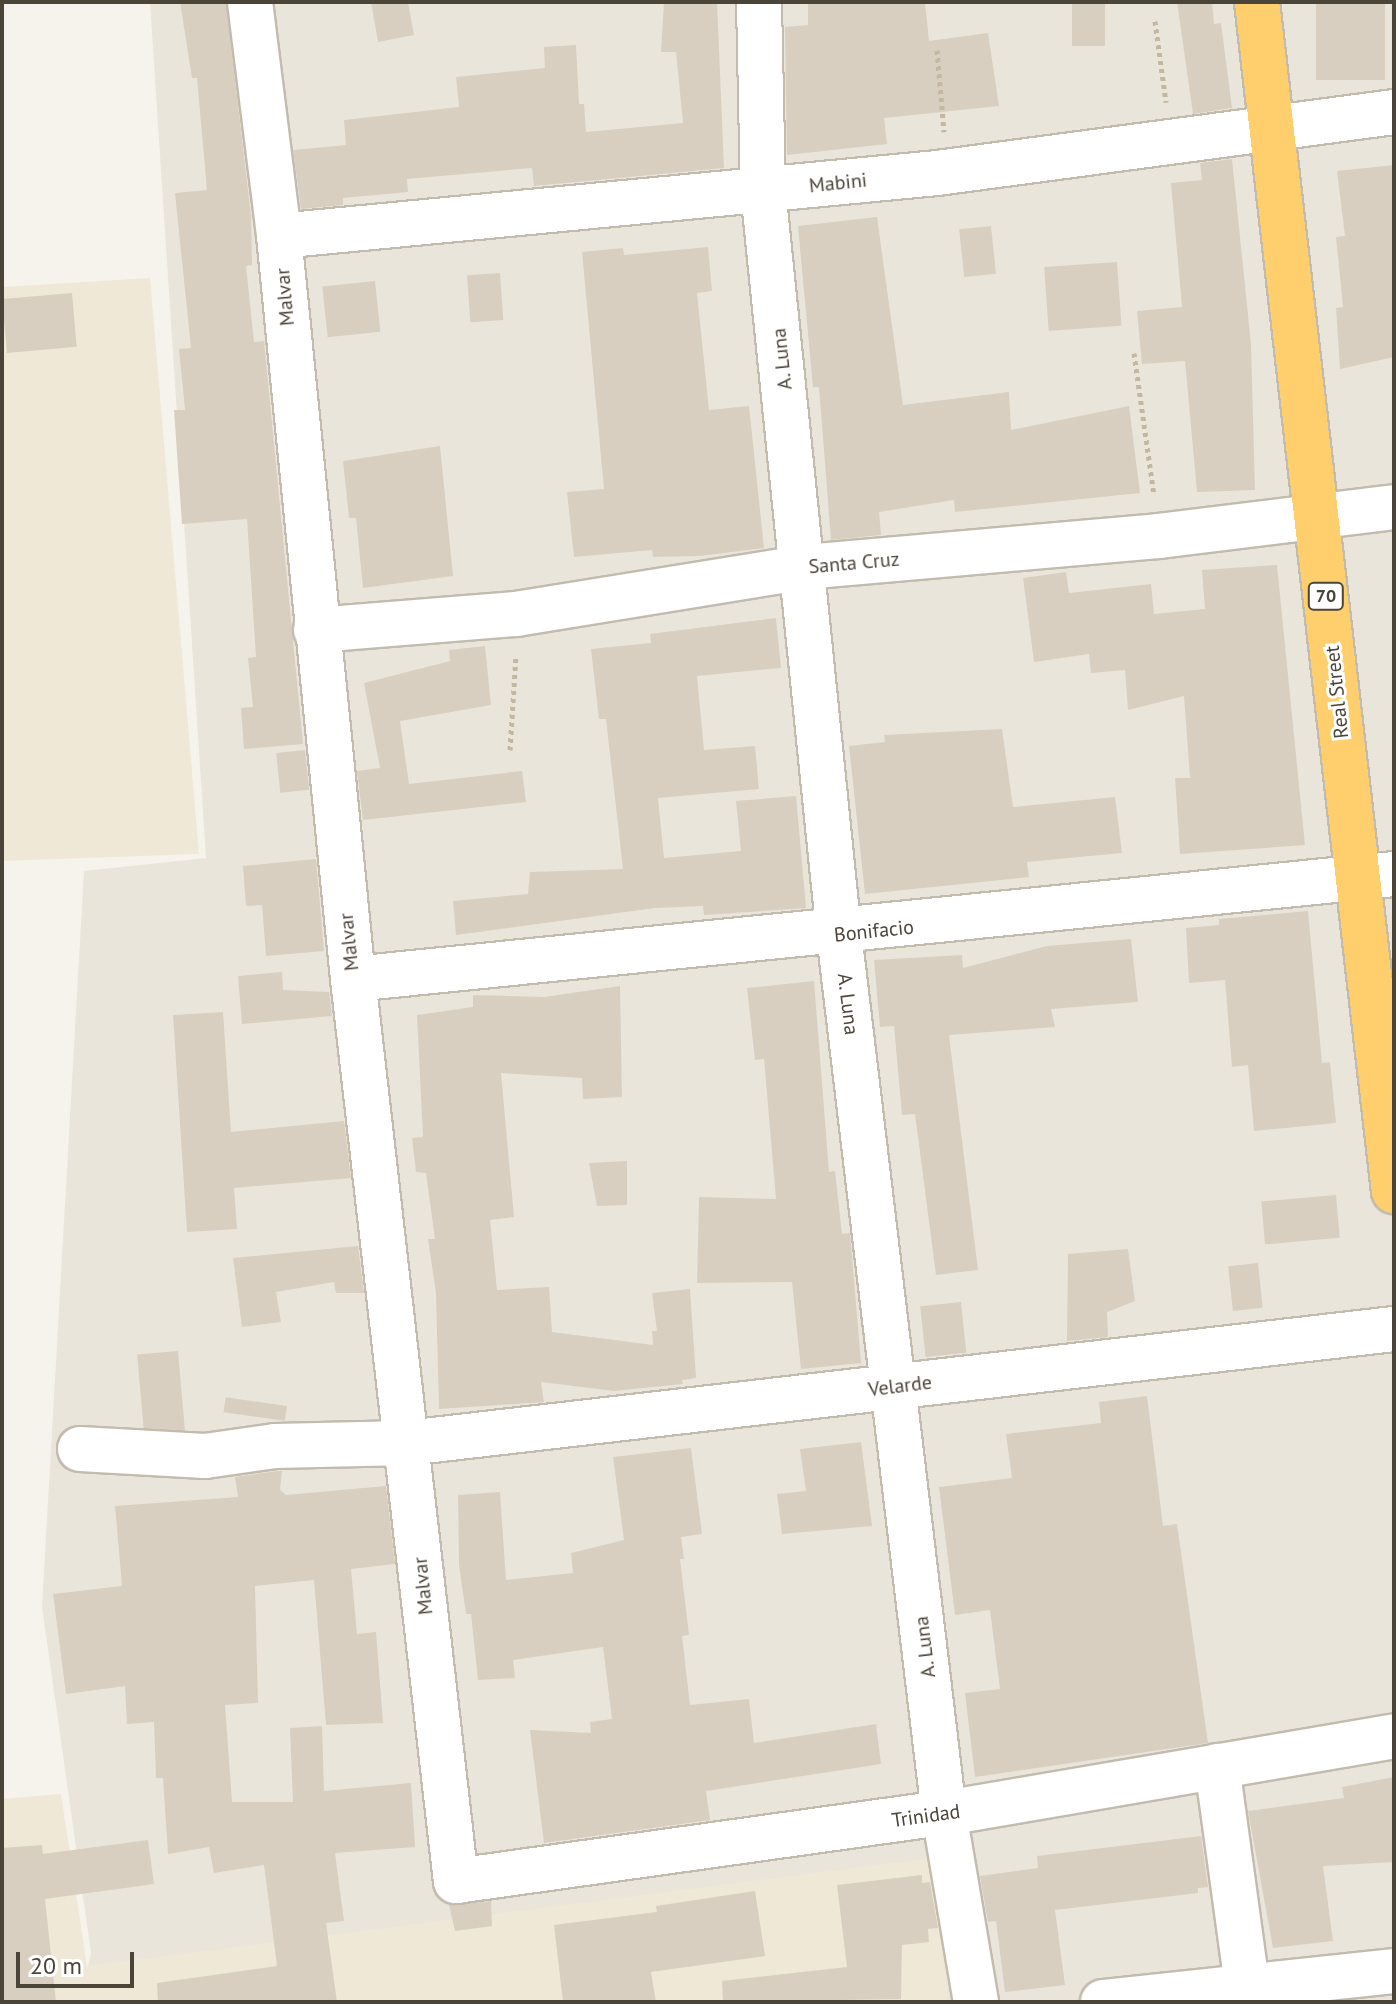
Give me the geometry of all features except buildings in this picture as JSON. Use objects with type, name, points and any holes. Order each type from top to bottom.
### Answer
[{"type":"highway","name":"Real Street","points":[[1257,2],[1317,517],[1375,877],[1394,1191]]},
{"type":"street","name":"Malvar","points":[[250,2],[279,236],[353,979],[456,1881]]},
{"type":"street","name":"A. Luna","points":[[759,2],[763,190],[805,567],[839,934],[944,1813],[976,2002]]},
{"type":"street","name":"Mabini","points":[[279,236],[937,173],[1394,112]]},
{"type":"street","name":"Santa Cruz","points":[[316,630],[516,614],[805,567],[1159,536],[1394,507]]},
{"type":"street","name":"Bonifacio","points":[[353,979],[839,934],[1375,877]]},
{"type":"street","name":"Velarde","points":[[80,1449],[205,1456],[275,1446],[407,1443],[1394,1329]]},
{"type":"street","name":"Trinidad","points":[[456,1881],[944,1813],[1394,1736]]},
{"type":"street","points":[[1217,1766],[1247,1986]]},
{"type":"street","points":[[1103,2002],[1394,1971]]},
{"type":"path","points":[[1155,21],[1172,142]]},
{"type":"path","points":[[937,50],[946,117],[937,173]]},
{"type":"path","points":[[1134,353],[1159,536]]},
{"type":"path","points":[[510,750],[516,614]]},
{"type":"shaded area","points":[[150,2],[1394,2],[1394,2002],[81,2002],[91,1953],[42,1607],[84,871],[206,858]]},
{"type":"shaded area","points":[[150,278],[199,854],[2,861],[2,287]]},
{"type":"shaded area","points":[[61,1794],[87,1966],[932,1858],[949,2002],[2,2002],[2,1799]]}]
